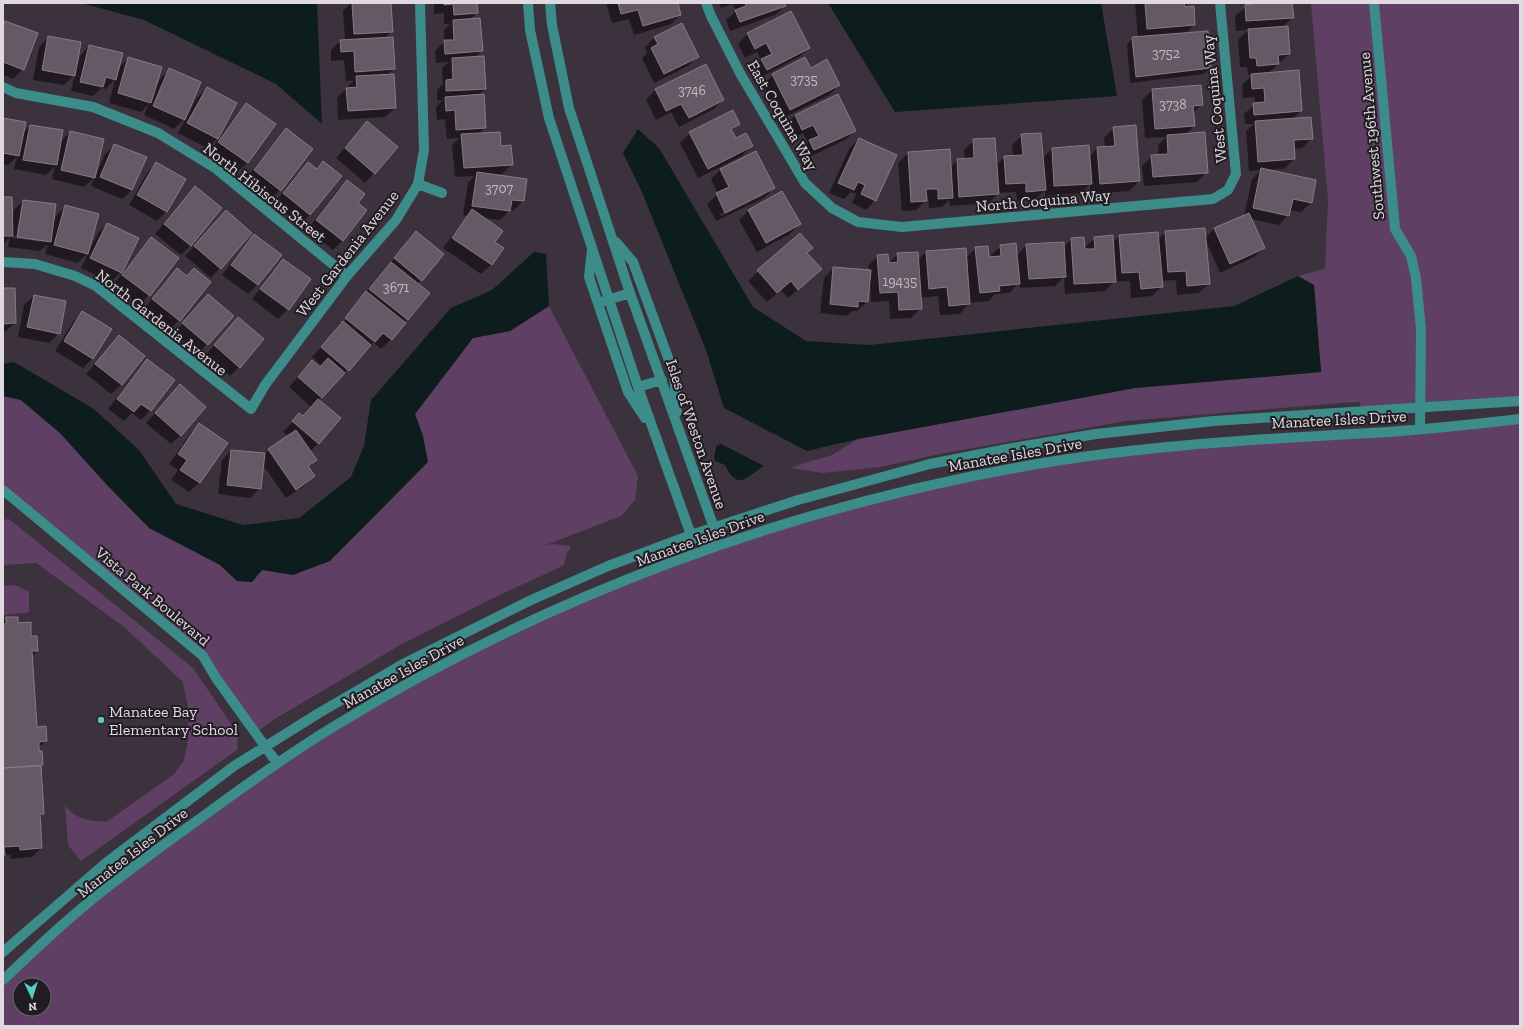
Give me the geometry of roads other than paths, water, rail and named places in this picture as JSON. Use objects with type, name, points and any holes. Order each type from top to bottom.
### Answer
[{"type":"street","name":"West Gardenia Avenue","points":[[251,409],[265,385],[347,276],[396,220],[418,184],[424,150],[420,3]]},
{"type":"street","points":[[528,3],[530,30],[549,118],[638,387],[691,535],[710,548]]},
{"type":"street","name":"Isles of Weston Avenue","points":[[550,3],[552,25],[569,108],[630,293],[714,528],[710,548]]},
{"type":"street","name":"East Coquina Way","points":[[706,3],[741,75],[805,183],[832,208],[858,222]]},
{"type":"street","name":"West Coquina Way","points":[[1220,3],[1236,174],[1228,190]]},
{"type":"street","name":"Southwest 196th Avenue","points":[[1374,3],[1395,229],[1411,256],[1416,278],[1421,330],[1420,429]]},
{"type":"street","name":"North Hibiscus Street","points":[[3,87],[16,93],[93,107],[158,133],[215,168],[347,276]]},
{"type":"street","points":[[418,184],[442,193]]},
{"type":"street","name":"North Coquina Way","points":[[858,222],[902,227],[1213,199],[1228,190]]},
{"type":"street","points":[[612,237],[633,262],[674,374],[677,424]]},
{"type":"street","points":[[592,246],[589,277],[628,392],[654,430]]},
{"type":"street","name":"North Gardenia Avenue","points":[[3,262],[35,264],[75,276],[96,286],[251,409]]},
{"type":"street","points":[[598,303],[630,293]]},
{"type":"street","points":[[638,387],[662,380]]},
{"type":"street","name":"Manatee Isles Drive","points":[[3,952],[107,862],[234,766],[319,713],[396,668],[478,625],[608,566],[691,535],[798,500],[865,481],[930,464],[1027,445],[1096,434],[1213,421],[1520,401]]},
{"type":"street","name":"Manatee Isles Drive","points":[[3,980],[48,938],[119,878],[277,763],[333,727],[399,688],[483,644],[601,590],[710,548],[803,517],[867,500],[940,482],[1032,464],[1122,451],[1210,442],[1420,429],[1520,420]]},
{"type":"street","name":"Vista Park Boulevard","points":[[3,490],[203,656],[216,678],[277,763]]},
{"type":"place","name":"Manatee Bay Elementary School","points":[[101,720]]}]
